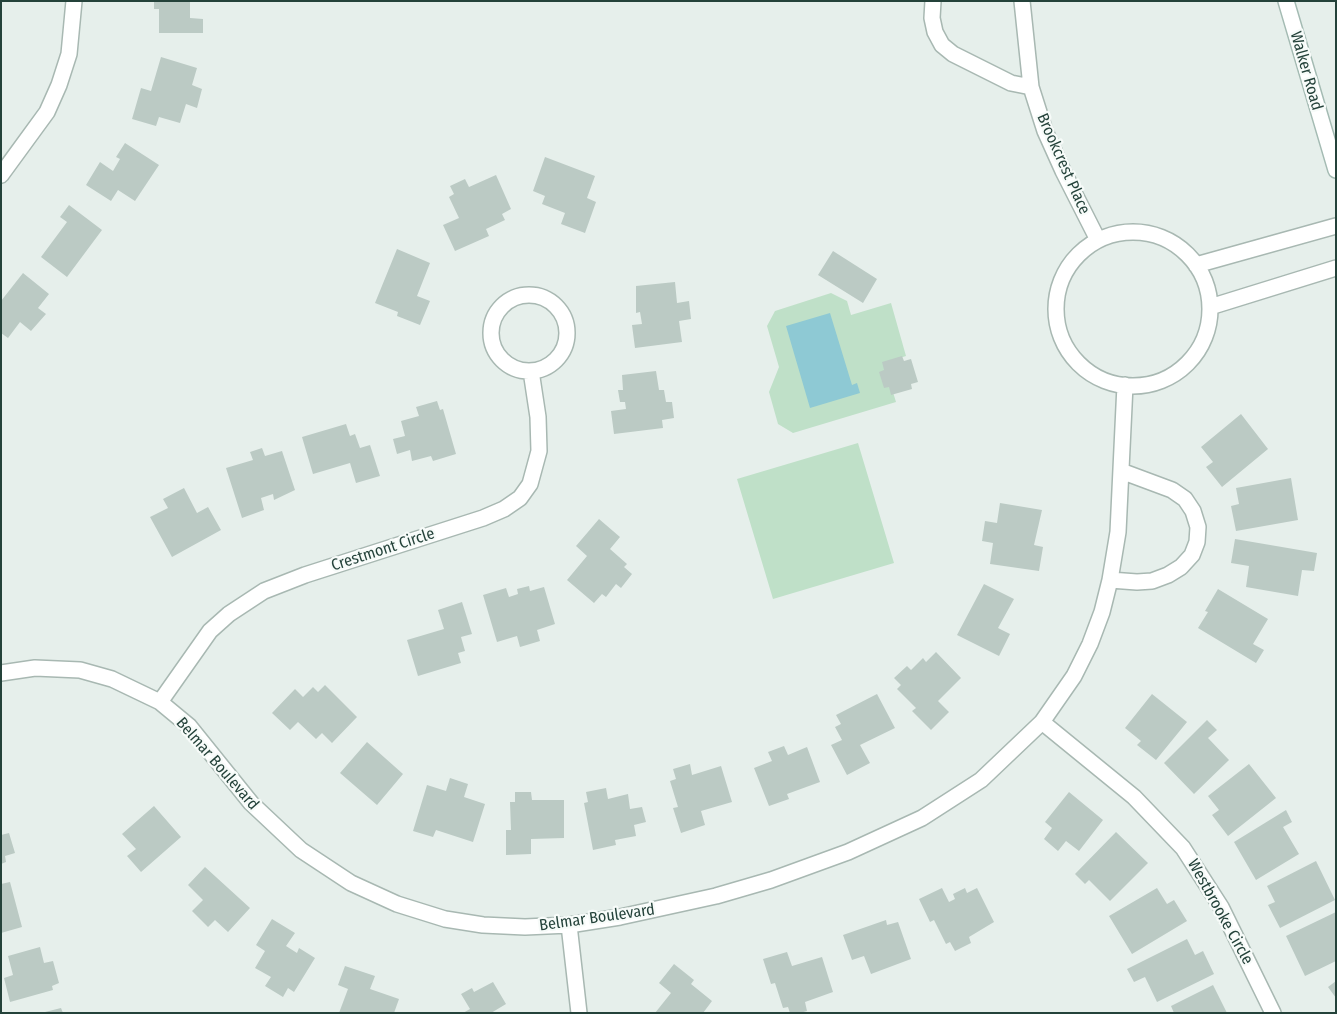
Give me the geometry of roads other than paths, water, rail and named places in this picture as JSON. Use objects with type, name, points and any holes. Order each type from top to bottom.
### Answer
[{"type":"street","points":[[1,175],[47,112],[59,85],[69,54],[73,32],[74,1]]},
{"type":"street","points":[[933,1],[932,18],[934,32],[942,45],[953,54],[1010,83],[1031,87]]},
{"type":"street","name":"Brookcrest Place","points":[[1022,1],[1031,87],[1049,139],[1098,240]]},
{"type":"street","name":"Walker Road","points":[[1286,1],[1336,170]]},
{"type":"street","points":[[1196,265],[1336,226]]},
{"type":"street","points":[[1124,232],[1152,234],[1176,245],[1196,265],[1208,292],[1210,307],[1204,338],[1185,365],[1157,382],[1125,385],[1098,377],[1081,365],[1068,349],[1058,323],[1058,295],[1067,269],[1086,248],[1098,240],[1124,232]]},
{"type":"street","points":[[1210,307],[1336,268]]},
{"type":"street","points":[[526,294],[545,298],[554,304],[565,320],[566,330],[563,350],[557,358],[545,367],[531,371],[512,367],[504,362],[497,354],[490,335],[491,325],[500,308],[516,296],[526,294]]},
{"type":"street","name":"Crestmont Circle","points":[[160,702],[210,630],[229,614],[264,591],[305,574],[483,518],[504,509],[520,498],[530,484],[539,451],[538,417],[531,371]]},
{"type":"street","name":"Belmar Boulevard","points":[[1,673],[35,668],[80,670],[112,679],[160,702],[189,726],[251,803],[275,827],[316,861],[351,883],[397,904],[445,919],[483,925],[525,927],[569,924],[620,917],[716,896],[771,880],[848,852],[901,829],[950,802],[982,780],[1042,722],[1074,676],[1090,644],[1102,612],[1110,580],[1118,532],[1125,385]]},
{"type":"street","points":[[1110,580],[1152,581],[1168,575],[1181,567],[1192,555],[1197,542],[1198,527],[1193,511],[1185,499],[1166,487],[1121,471]]},
{"type":"street","name":"Westbrooke Circle","points":[[1042,722],[1134,796],[1183,848],[1220,907],[1273,1013]]},
{"type":"street","points":[[569,924],[579,1013]]},
{"type":"water","points":[[830,313],[852,385],[857,383],[860,393],[810,408],[786,326]]}]
